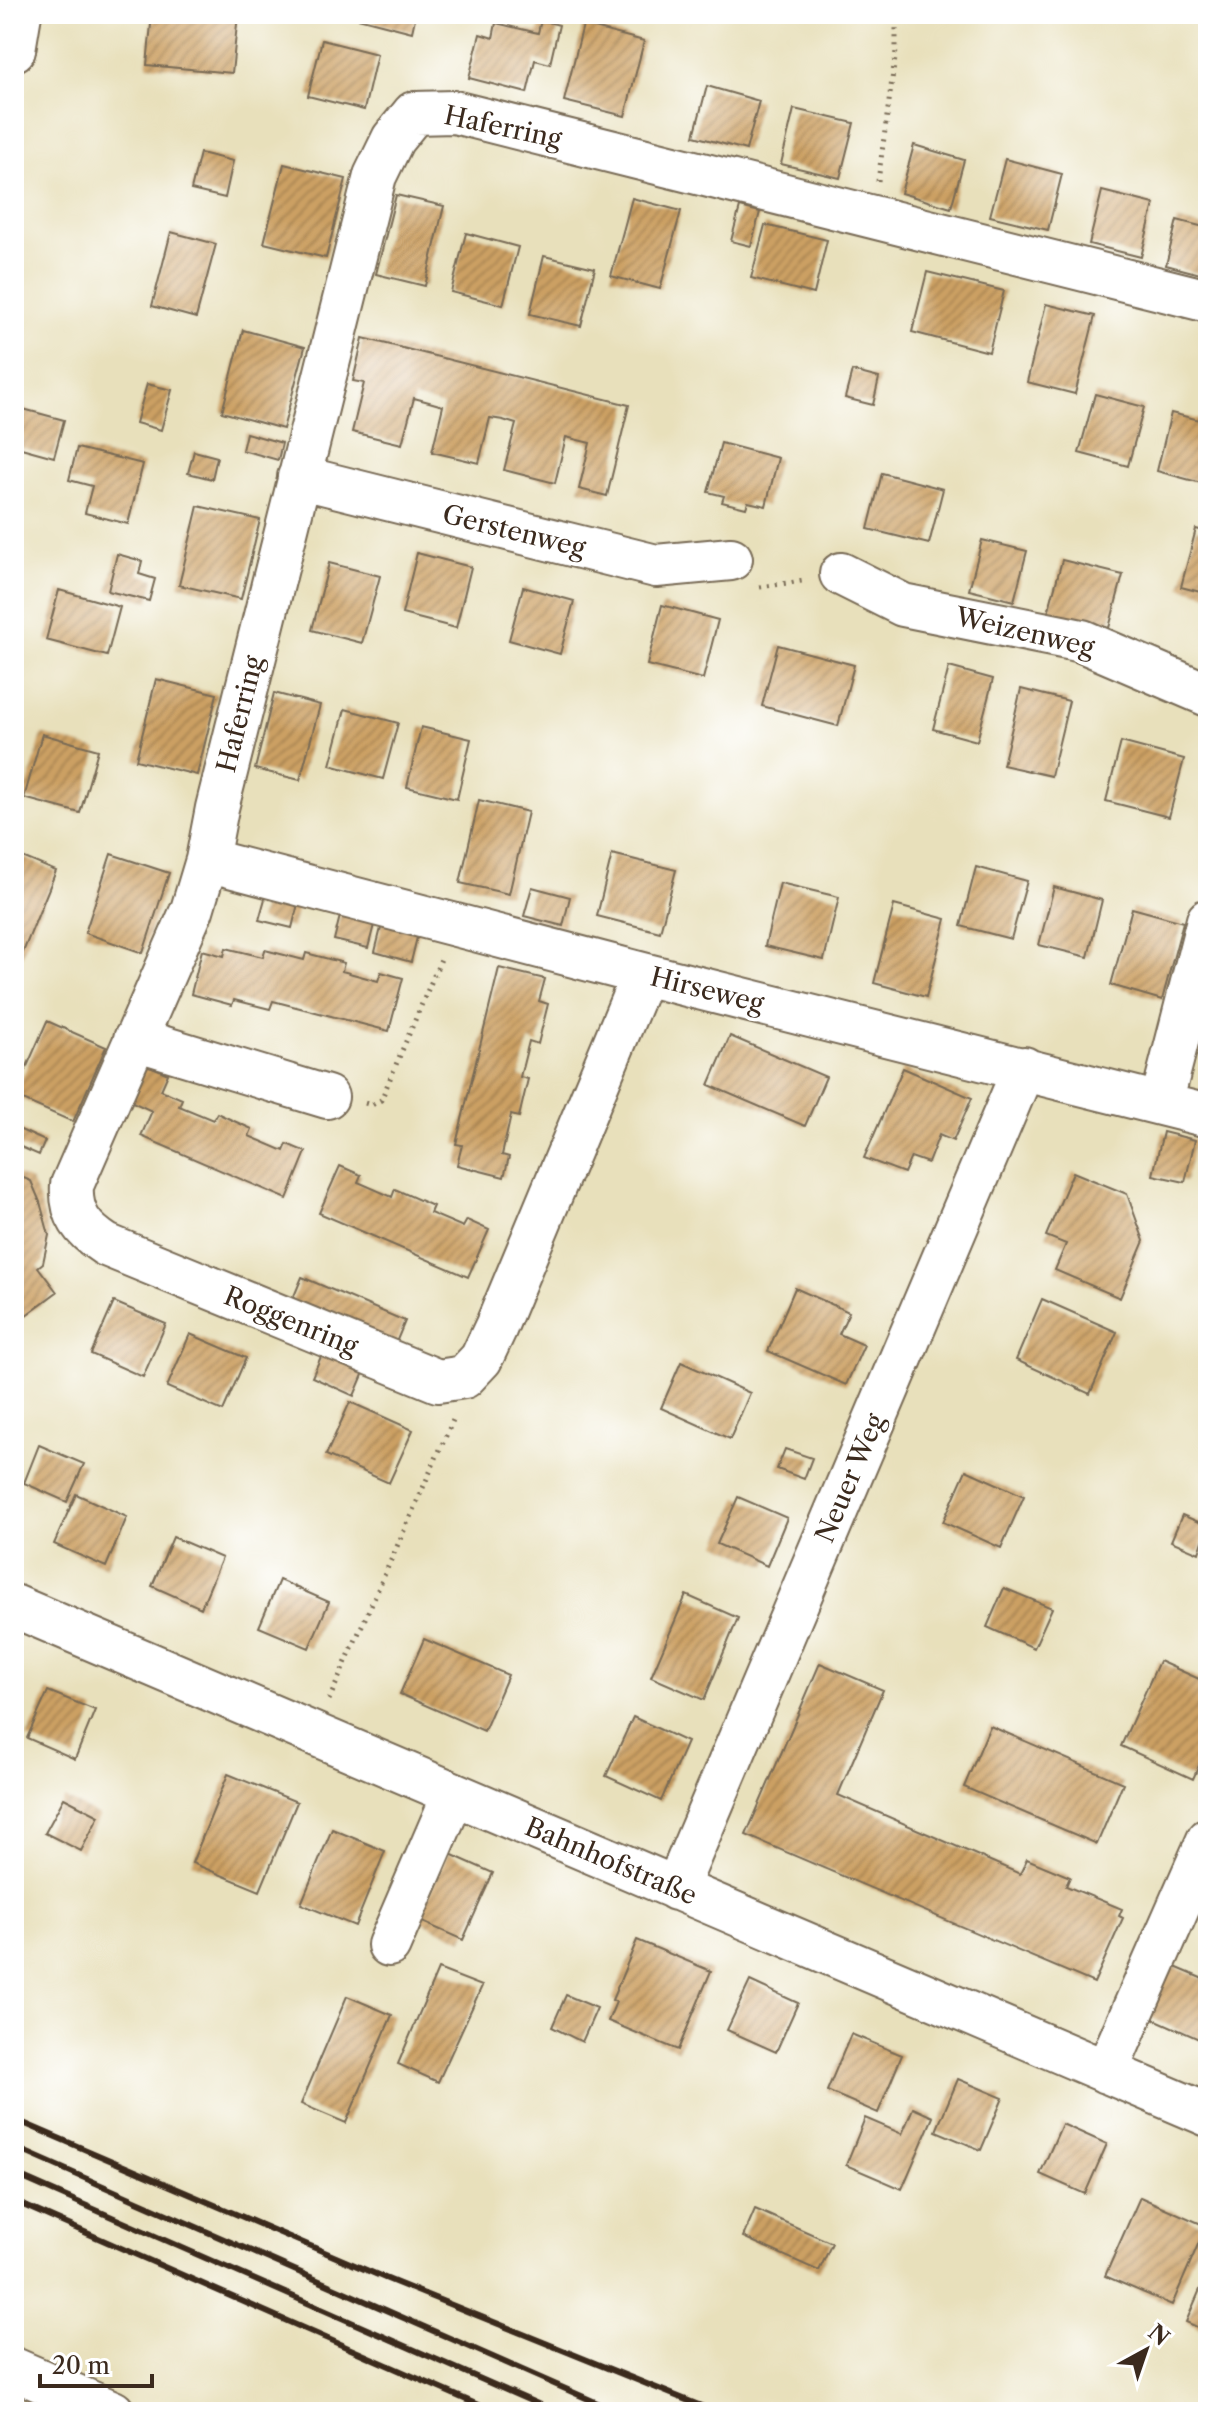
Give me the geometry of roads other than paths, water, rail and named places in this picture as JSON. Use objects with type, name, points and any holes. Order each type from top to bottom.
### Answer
[{"type":"street","points":[[14,50],[20,14]]},
{"type":"street","name":"Haferring","points":[[207,860],[375,176],[393,139],[414,113],[454,112],[1208,301]]},
{"type":"street","name":"Gerstenweg","points":[[299,477],[656,566],[731,559]]},
{"type":"street","name":"Weizenweg","points":[[841,574],[903,605],[1082,641],[1208,695]]},
{"type":"street","name":"Hirseweg","points":[[207,860],[643,974],[1208,1116]]},
{"type":"street","name":"Roggenring","points":[[207,860],[192,910],[72,1185],[71,1202],[76,1217],[88,1233],[106,1245],[438,1381],[464,1377],[481,1359],[643,974]]},
{"type":"street","points":[[1161,1104],[1208,920]]},
{"type":"street","points":[[135,1039],[327,1097]]},
{"type":"street","name":"Neuer Weg","points":[[676,1889],[1024,1068]]},
{"type":"street","name":"Bahnhofstraße","points":[[14,1606],[1208,2115]]},
{"type":"street","points":[[389,1945],[454,1794]]},
{"type":"street","points":[[1106,2072],[1208,1840]]},
{"type":"street","points":[[14,2369],[113,2412]]},
{"type":"railway","points":[[14,2119],[385,2278],[716,2412]]},
{"type":"railway","points":[[14,2147],[618,2412]]},
{"type":"railway","points":[[14,2174],[556,2412]]},
{"type":"railway","points":[[14,2201],[494,2412]]}]
